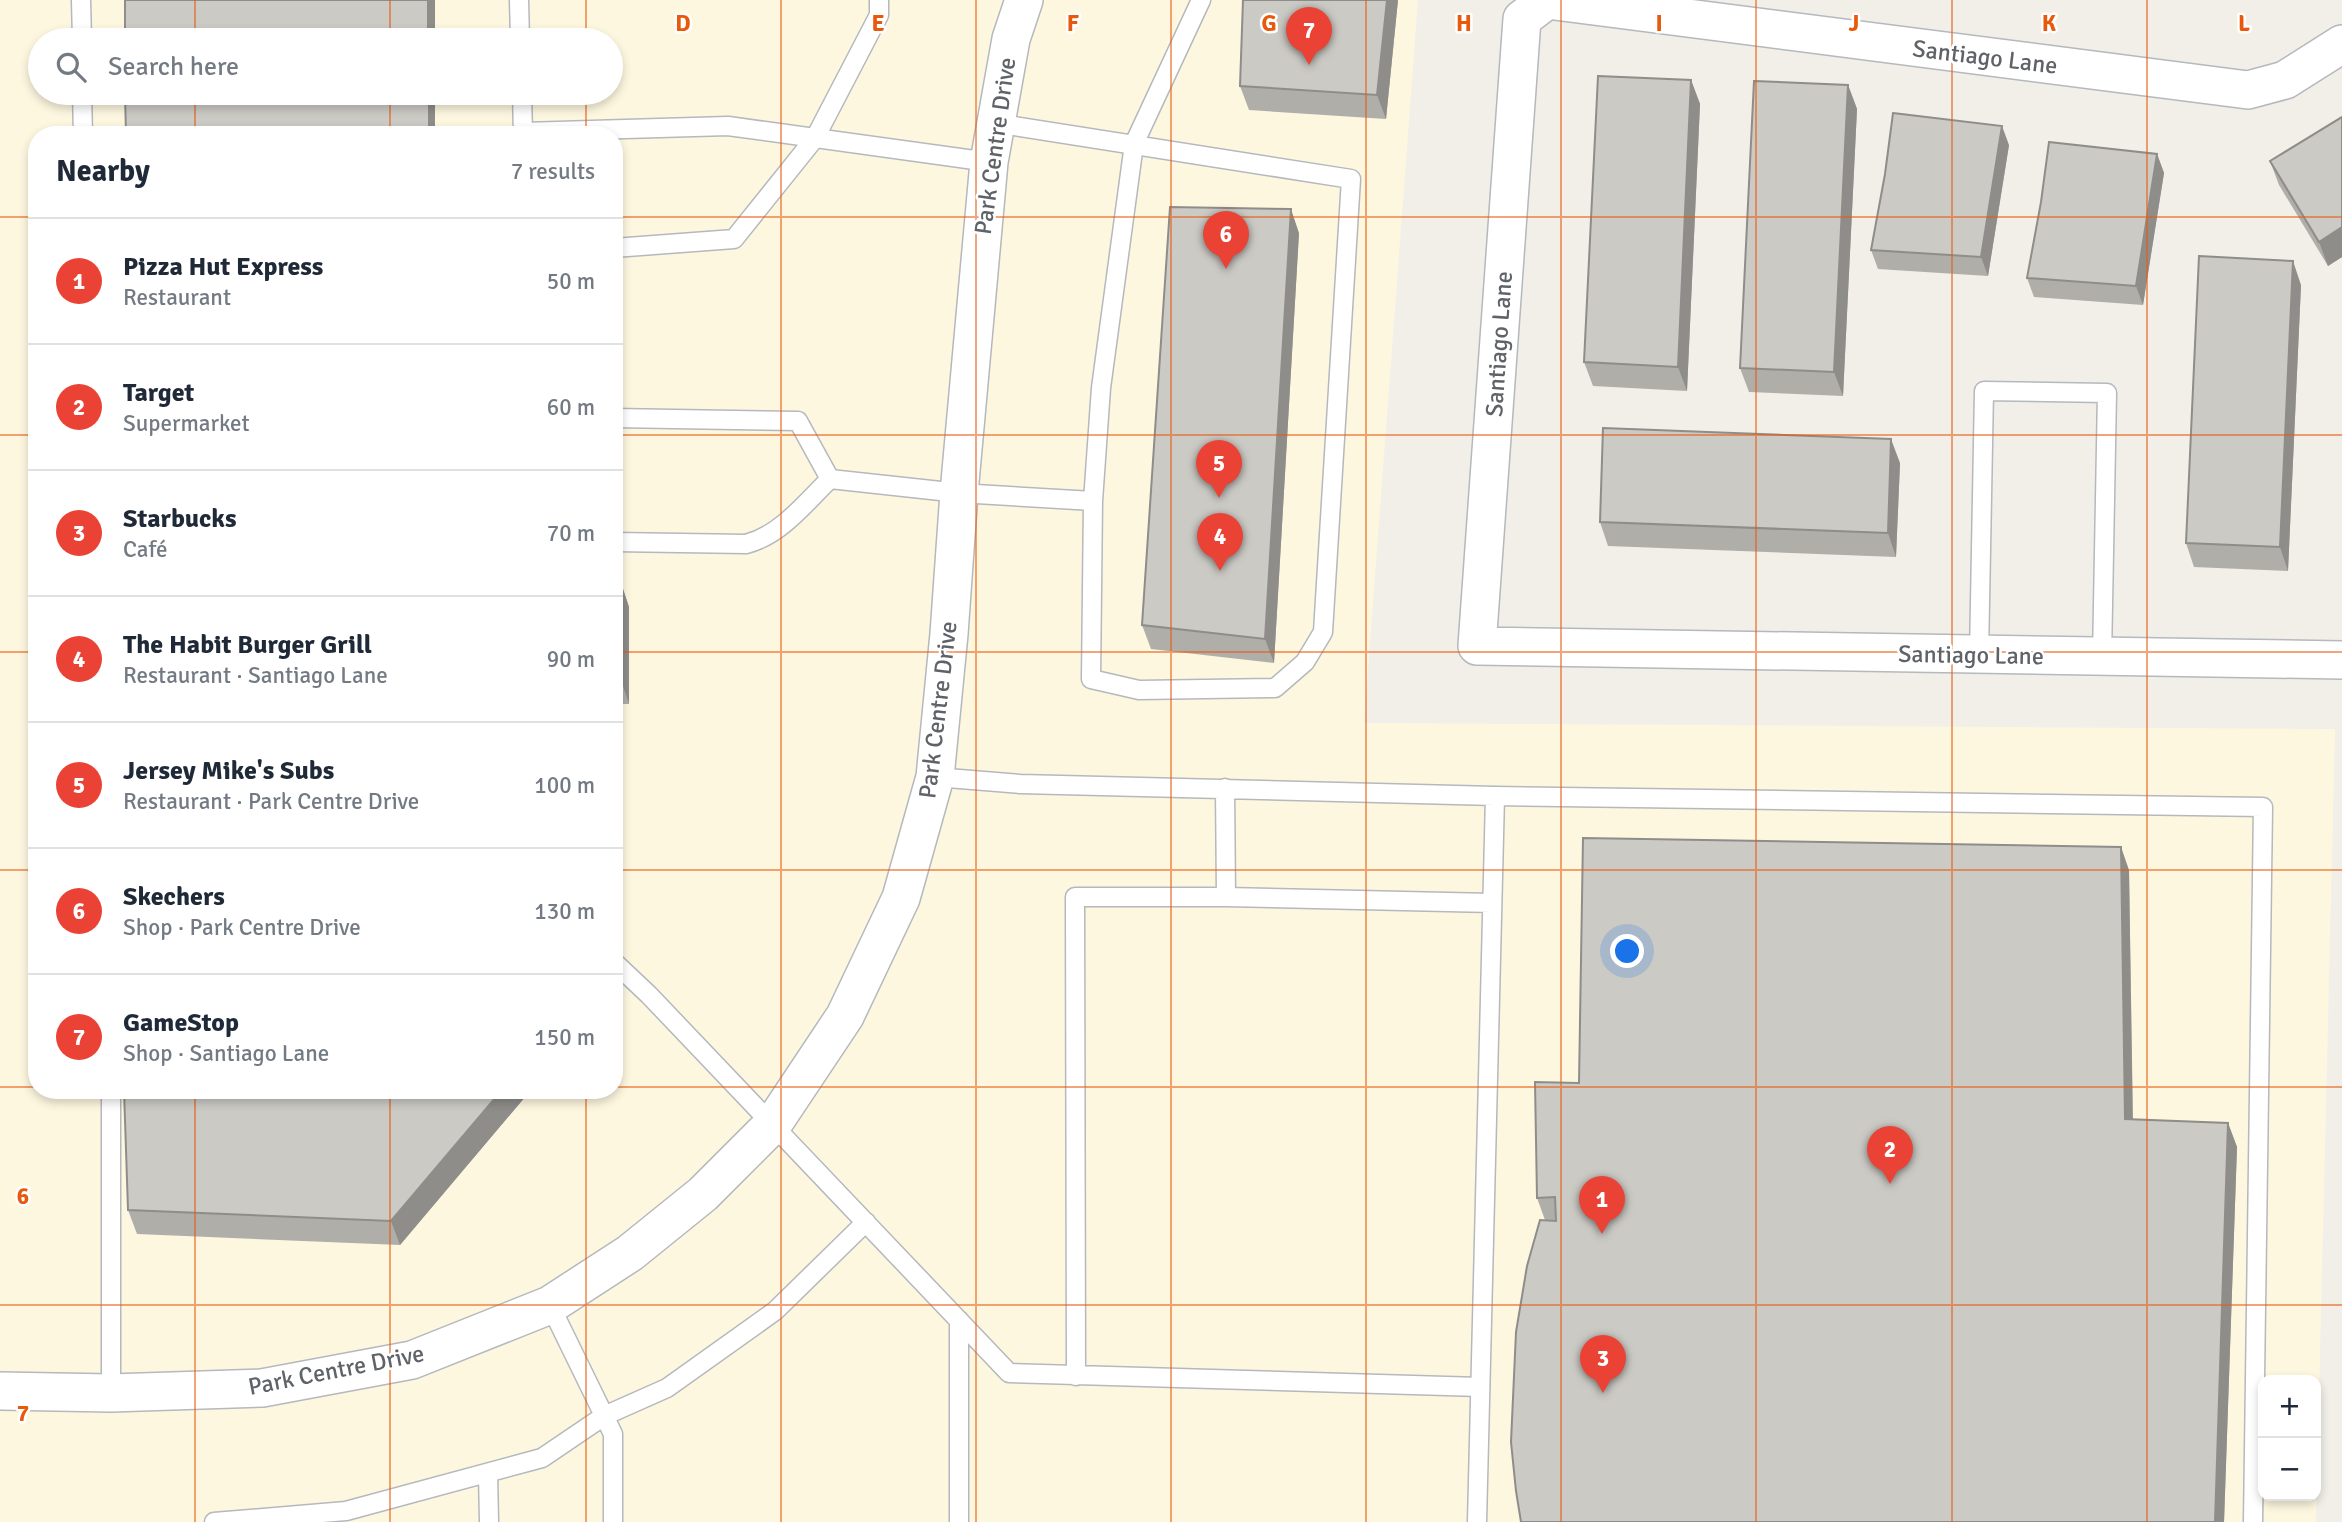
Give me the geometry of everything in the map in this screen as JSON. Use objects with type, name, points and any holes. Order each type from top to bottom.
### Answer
[{"type":"street","name":"Park Centre Drive","points":[[0,1391],[111,1392],[262,1388],[412,1360],[550,1305],[630,1253],[703,1194],[772,1124],[845,1016],[901,898],[935,777],[950,634],[959,493],[989,162],[1011,40],[1024,0]]},
{"type":"street","name":"Santiago Lane","points":[[2342,44],[2285,80],[2248,90],[1547,0],[1522,19],[1477,646],[2342,660]]},
{"type":"lane","points":[[81,0],[82,28]]},
{"type":"lane","points":[[519,0],[520,28]]},
{"type":"lane","points":[[623,247],[734,239],[815,138],[879,16],[879,0]]},
{"type":"lane","points":[[995,123],[1134,144],[1351,178],[1323,632],[1306,662],[1275,688],[1139,690],[1091,679],[1093,501],[1101,388],[1134,144],[1201,0]]},
{"type":"lane","points":[[82,105],[83,126]]},
{"type":"lane","points":[[522,105],[523,126]]},
{"type":"lane","points":[[623,130],[728,127],[989,162]]},
{"type":"lane","points":[[1979,655],[1984,391],[2107,393],[2102,658]]},
{"type":"lane","points":[[623,418],[798,421],[831,479]]},
{"type":"lane","points":[[623,542],[746,544],[762,540],[774,533],[831,479],[959,493],[1093,501]]},
{"type":"lane","points":[[935,777],[1020,784],[1496,796],[2263,807],[2253,1522]]},
{"type":"lane","points":[[1225,788],[1226,897]]},
{"type":"lane","points":[[1476,1522],[1496,796]]},
{"type":"lane","points":[[1076,1376],[1075,897],[1226,897],[1492,903]]},
{"type":"lane","points":[[623,970],[1009,1373],[1480,1387]]},
{"type":"lane","points":[[111,1099],[111,1392]]},
{"type":"lane","points":[[214,1522],[346,1511],[542,1458],[604,1416],[667,1388],[775,1311],[866,1222]]},
{"type":"lane","points":[[550,1305],[613,1434],[612,1522]]},
{"type":"lane","points":[[959,1320],[959,1522]]},
{"type":"lane","points":[[488,1473],[489,1522]]},
{"type":"shaded area","points":[[0,0],[1418,0],[1364,723],[2335,729],[2320,1375],[2258,1375],[2258,1501],[2317,1501],[2316,1522],[0,1522]]},
{"type":"building","points":[[125,0],[428,0],[428,28],[125,28]]},
{"type":"building","points":[[1243,0],[1387,0],[1377,95],[1240,86]]},
{"type":"building","points":[[1598,76],[1691,80],[1678,367],[1584,362]]},
{"type":"building","points":[[1754,81],[1848,85],[1834,372],[1740,368]]},
{"type":"building","points":[[125,105],[429,105],[429,126],[126,126]]},
{"type":"building","points":[[1893,113],[2002,126],[1981,257],[1871,250]]},
{"type":"building","points":[[2342,117],[2342,227],[2319,242],[2270,161]]},
{"type":"building","points":[[2049,142],[2157,154],[2136,286],[2027,278]]},
{"type":"building","points":[[1170,207],[1291,209],[1265,639],[1142,625]]},
{"type":"building","points":[[2199,256],[2293,261],[2280,547],[2186,543]]},
{"type":"building","points":[[1603,428],[1891,439],[1888,533],[1600,522]]},
{"type":"building","points":[[1583,838],[2121,847],[2125,1119],[2228,1123],[2215,1522],[1521,1522],[1511,1442],[1516,1332],[1527,1266],[1540,1220],[1556,1221],[1555,1197],[1537,1198],[1535,1082],[1579,1083]]},
{"type":"building","points":[[124,1099],[494,1099],[391,1221],[128,1210]]},
{"type":"place","name":"GameStop","points":[[1309,65]]},
{"type":"place","name":"Skechers","points":[[1226,269]]},
{"type":"place","name":"Jersey Mike's Subs","points":[[1219,498]]},
{"type":"place","name":"The Habit Burger Grill","points":[[1220,571]]},
{"type":"place","name":"Target","points":[[1890,1184]]},
{"type":"place","name":"Pizza Hut Express","points":[[1602,1234]]},
{"type":"place","name":"Starbucks","points":[[1603,1393]]}]
